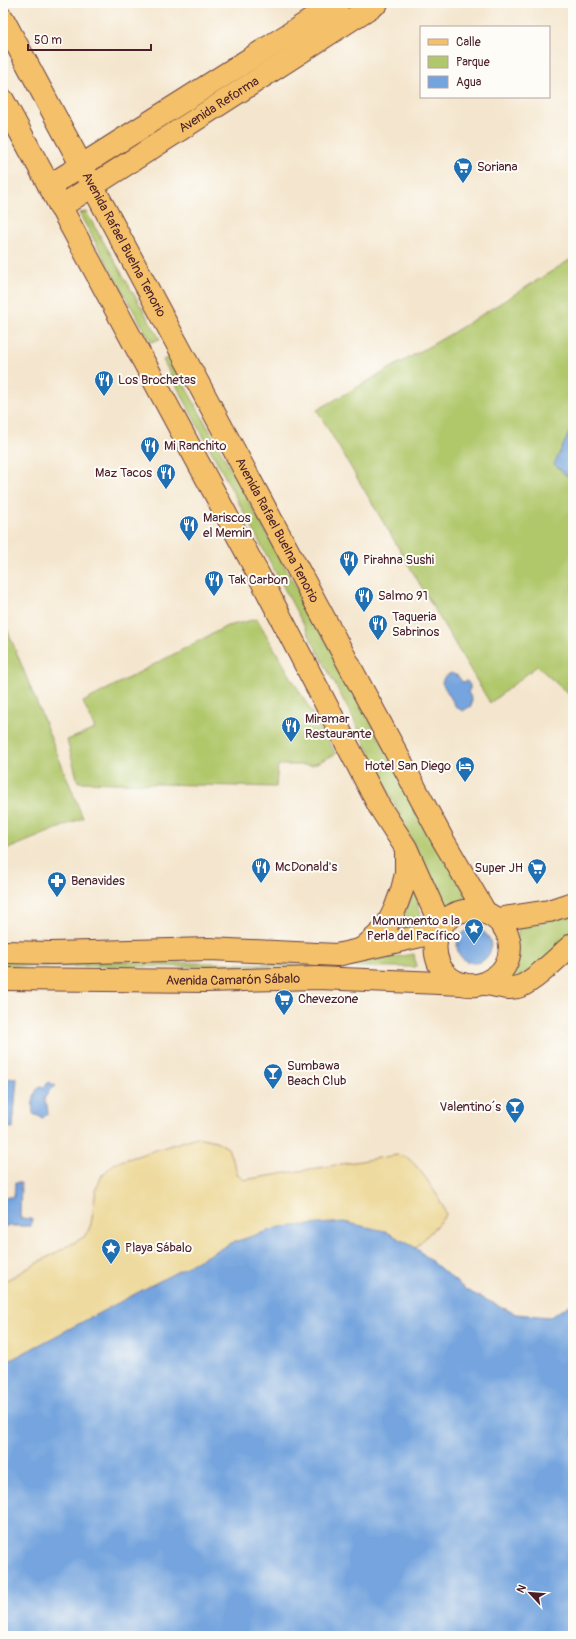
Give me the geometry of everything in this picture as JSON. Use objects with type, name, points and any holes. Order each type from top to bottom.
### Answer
[{"type":"main road","name":"Avenida Reforma","points":[[49,186],[338,3]]},
{"type":"main road","name":"Avenida Reforma","points":[[60,206],[377,3]]},
{"type":"main road","name":"Avenida Rafael Buelna Tenorio","points":[[3,20],[439,834],[474,895],[491,915]]},
{"type":"main road","points":[[3,100],[256,570],[379,806],[406,848],[440,929]]},
{"type":"main road","points":[[360,950],[385,930],[395,908],[406,874],[406,848]]},
{"type":"main road","points":[[573,903],[549,911],[491,915],[473,910],[461,912],[450,917],[440,929],[435,943],[435,954],[438,964],[444,973],[453,980],[473,984],[514,988],[521,986],[530,980],[573,944]]},
{"type":"main road","points":[[473,984],[496,977],[504,967],[509,954],[509,941],[505,929],[491,915]]},
{"type":"main road","name":"Avenida Camarón Sábalo","points":[[3,952],[52,953],[210,949],[336,955],[440,929]]},
{"type":"main road","name":"Avenida Camarón Sábalo","points":[[3,979],[207,981],[318,978],[473,984]]},
{"type":"green space","points":[[86,212],[160,339],[151,342],[79,213]]},
{"type":"green space","points":[[573,258],[573,698],[537,666],[490,703],[317,410],[449,335]]},
{"type":"green space","points":[[169,357],[471,904],[443,918],[416,849],[355,722],[163,360]]},
{"type":"green space","points":[[3,619],[83,818],[3,851]]},
{"type":"green space","points":[[257,619],[336,754],[312,765],[278,765],[276,787],[78,782],[67,740],[95,729],[83,702],[227,626]]},
{"type":"green space","points":[[415,888],[422,921],[392,931],[406,910]]},
{"type":"green space","points":[[573,911],[573,935],[529,974],[508,983],[517,953],[518,927],[553,920]]},
{"type":"green space","points":[[414,954],[416,967],[3,966],[3,960],[341,965]]},
{"type":"sand","name":"Playa Sábalo","points":[[197,1137],[216,1141],[228,1148],[238,1175],[244,1180],[397,1155],[406,1157],[417,1167],[429,1183],[440,1201],[446,1215],[416,1248],[385,1231],[159,1282],[3,1364],[3,1282],[84,1237],[91,1224],[96,1189],[102,1175],[115,1163]]},
{"type":"water","points":[[573,425],[573,482],[554,464]]},
{"type":"water","points":[[451,673],[458,676],[462,682],[467,681],[470,685],[468,692],[472,699],[471,706],[463,711],[456,707],[442,683],[444,677]]},
{"type":"water","points":[[474,929],[486,934],[491,946],[486,958],[474,963],[462,958],[457,946],[462,934]]},
{"type":"water","points":[[4,1078],[17,1079],[13,1128],[3,1127]]},
{"type":"water","points":[[49,1082],[56,1086],[50,1090],[44,1099],[47,1105],[48,1113],[43,1118],[33,1114],[34,1099],[40,1086],[44,1087]]},
{"type":"water","points":[[573,1165],[573,1229],[568,1192]]},
{"type":"water","points":[[15,1183],[21,1183],[20,1218],[32,1219],[31,1226],[3,1226],[3,1197],[14,1197]]},
{"type":"water","points":[[344,1222],[385,1231],[416,1248],[466,1290],[516,1314],[550,1317],[573,1303],[573,1636],[3,1636],[3,1364],[231,1243],[280,1227]]},
{"type":"place","name":"Soriana","points":[[463,184]]},
{"type":"place","name":"Los Brochetas","points":[[104,397]]},
{"type":"place","name":"Mi Ranchito","points":[[150,463]]},
{"type":"place","name":"Maz Tacos","points":[[166,490]]},
{"type":"place","name":"Mariscos el Memin","points":[[189,542]]},
{"type":"place","name":"Pirahna Sushi","points":[[349,577]]},
{"type":"place","name":"Tak Carbon","points":[[214,597]]},
{"type":"place","name":"Salmo 91","points":[[364,613]]},
{"type":"place","name":"Taqueria Sabrinos","points":[[378,641]]},
{"type":"place","name":"Miramar Restaurante","points":[[291,743]]},
{"type":"place","name":"Hotel San Diego","points":[[465,783]]},
{"type":"place","name":"McDonald's","points":[[261,884]]},
{"type":"place","name":"Super JH","points":[[537,885]]},
{"type":"place","name":"Benavides","points":[[57,898]]},
{"type":"place","name":"Monumento a la Perla del Pacífico","points":[[474,945]]},
{"type":"place","name":"Chevezone","points":[[284,1016]]},
{"type":"place","name":"Sumbawa Beach Club","points":[[273,1090]]},
{"type":"place","name":"Valentino´s","points":[[515,1124]]},
{"type":"place","name":"Playa Sábalo","points":[[111,1265]]}]
